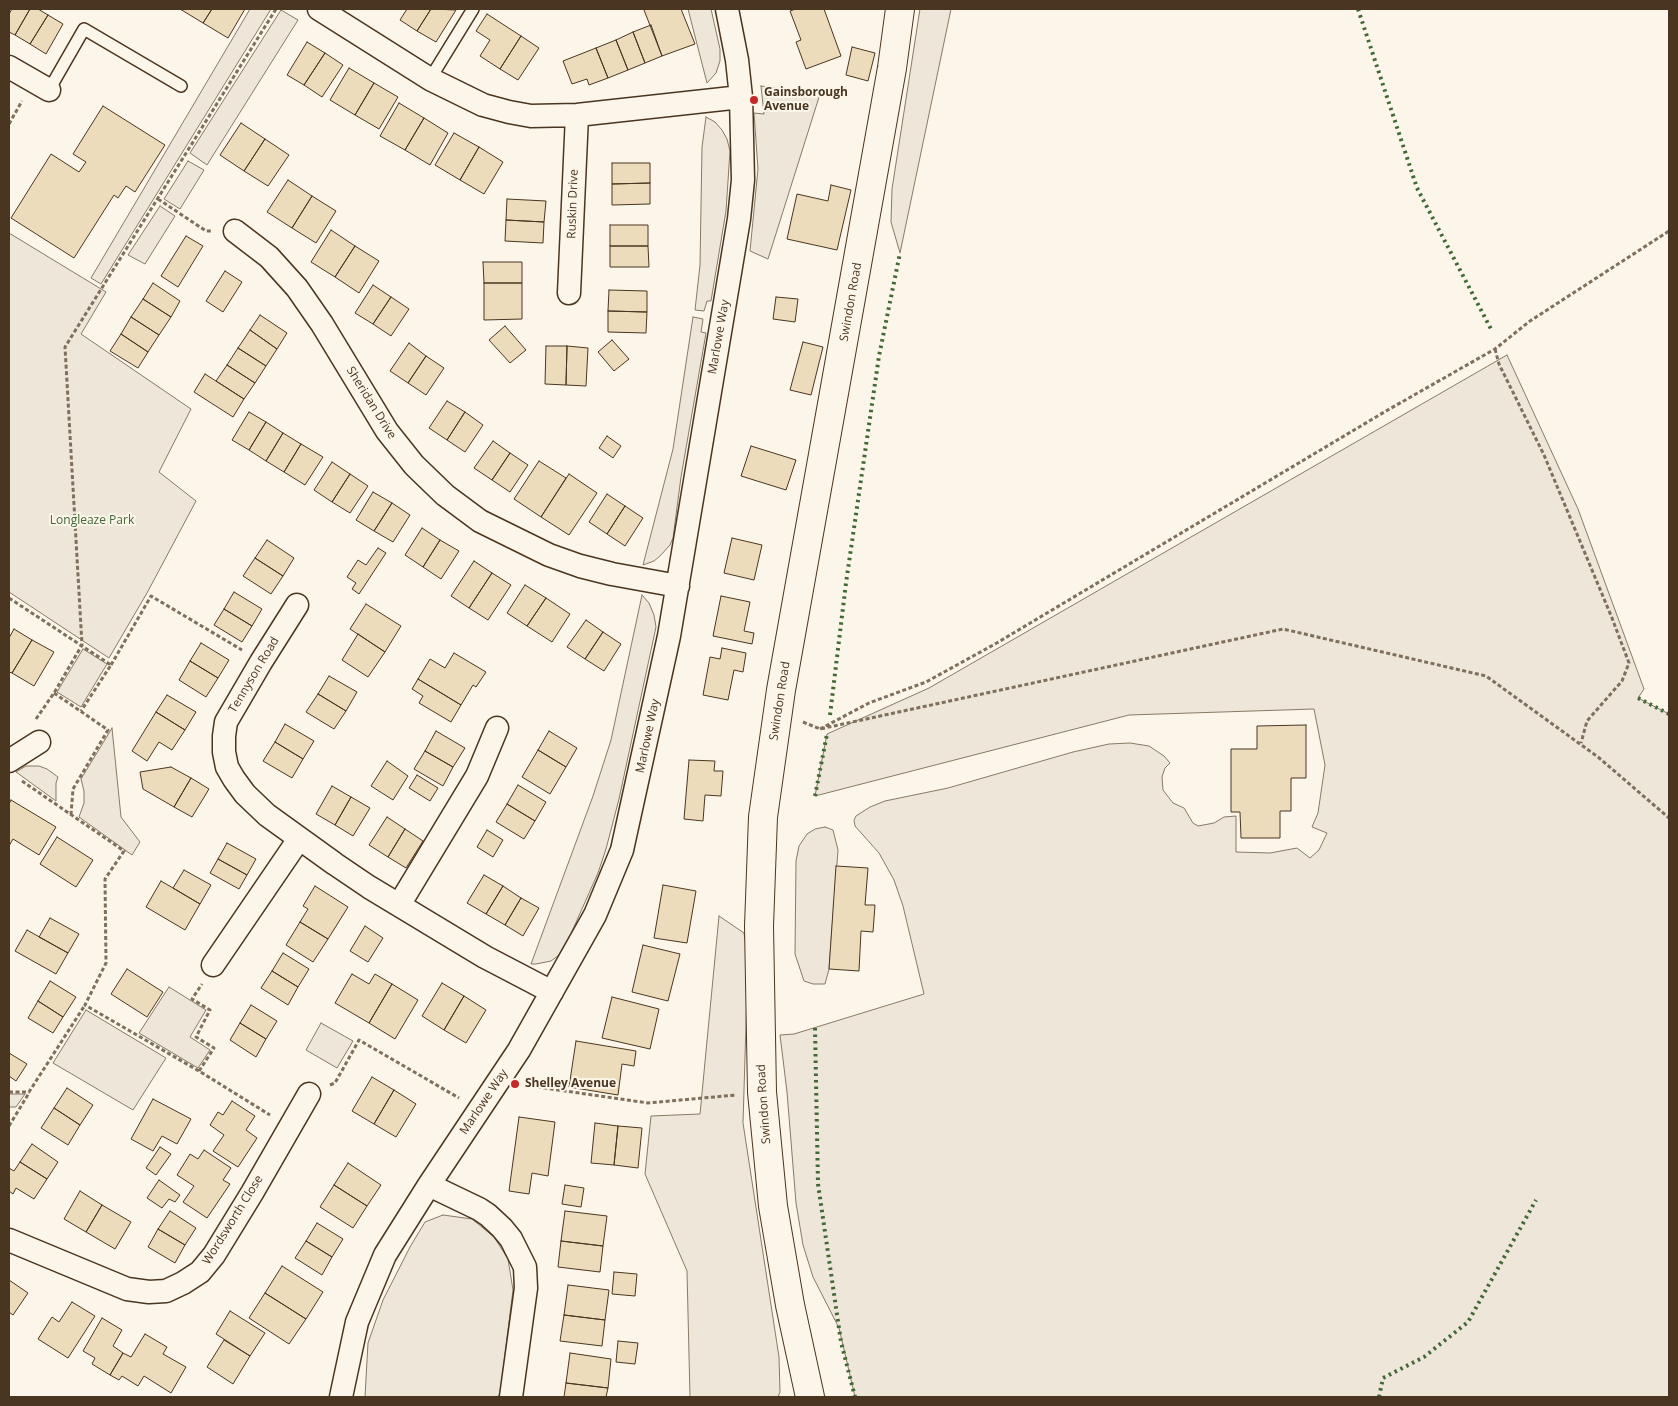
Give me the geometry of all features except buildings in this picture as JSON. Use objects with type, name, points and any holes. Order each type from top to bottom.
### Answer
[{"type":"main road","name":"Swindon Road","points":[[810,1397],[790,1305],[773,1206],[762,1092],[759,926],[764,817],[781,690],[887,97],[900,9]]},
{"type":"street","points":[[319,9],[430,79],[483,106],[509,112],[531,116],[577,115],[741,97]]},
{"type":"street","name":"Marlowe Way","points":[[341,1397],[357,1322],[385,1255],[429,1185],[520,1050],[595,915],[622,850],[653,716],[678,586],[740,219],[743,180],[741,97],[737,60],[727,9]]},
{"type":"street","points":[[9,67],[49,90]]},
{"type":"street","name":"Ruskin Drive","points":[[569,293],[577,115]]},
{"type":"street","name":"Sheridan Drive","points":[[235,231],[269,257],[297,288],[322,324],[387,431],[414,465],[445,495],[480,521],[549,555],[580,566],[612,574],[678,586]]},
{"type":"street","name":"Tennyson Road","points":[[297,605],[226,722],[224,752],[227,767],[245,794],[267,815],[299,839],[369,887],[485,957],[552,992]]},
{"type":"street","points":[[399,905],[477,776],[496,728]]},
{"type":"street","points":[[13,770],[39,742]]},
{"type":"street","points":[[213,965],[299,839]]},
{"type":"street","name":"Wordsworth Close","points":[[9,1240],[127,1289],[149,1292],[166,1291],[200,1272],[214,1255],[309,1094]]},
{"type":"street","points":[[429,1185],[488,1215],[511,1239],[525,1267],[526,1288],[511,1397]]},
{"type":"lane","points":[[430,79],[473,9]]},
{"type":"lane","points":[[49,90],[84,29],[181,86]]},
{"type":"path","points":[[71,814],[73,789],[108,730],[54,693],[82,644],[65,347],[276,9]]},
{"type":"path","points":[[158,199],[206,231],[235,231]]},
{"type":"path","points":[[1669,231],[1530,321],[1495,349],[1386,411],[995,644],[926,682],[869,703],[820,729],[1283,629],[1486,676],[1581,744],[1669,818]]},
{"type":"path","points":[[1495,349],[1499,364],[1544,455],[1629,663],[1622,681],[1587,721],[1581,744]]},
{"type":"path","points":[[81,711],[151,596],[261,662]]},
{"type":"path","points":[[9,598],[111,664]]},
{"type":"path","points":[[9,1126],[85,1005],[106,963],[105,879],[124,851],[13,770]]},
{"type":"path","points":[[200,1071],[214,1048],[196,1036],[210,1010],[192,999],[213,965]]},
{"type":"path","points":[[85,1005],[200,1071],[290,1127]]},
{"type":"path","points":[[335,1083],[359,1040],[479,1110]]},
{"type":"path","points":[[499,1081],[648,1103],[762,1092]]},
{"type":"path","points":[[9,1092],[29,1092]]},
{"type":"green space","points":[[250,9],[271,9],[101,284],[91,278]]},
{"type":"green space","points":[[688,9],[711,9],[720,49],[720,61],[716,73],[707,83]]},
{"type":"green space","points":[[920,9],[951,9],[900,253],[891,222],[892,189]]},
{"type":"green space","points":[[281,10],[298,20],[207,165],[190,153]]},
{"type":"green space","points":[[761,86],[820,94],[768,259],[750,251],[758,169],[754,113],[764,114]]},
{"type":"green space","points":[[706,117],[715,122],[722,130],[730,151],[726,211],[711,301],[707,301],[704,311],[695,310],[700,265],[702,147]]},
{"type":"green space","points":[[188,161],[204,170],[180,209],[164,199]]},
{"type":"green space","points":[[160,206],[175,216],[145,264],[128,255]]},
{"type":"green space","name":"Longleaze Park","points":[[9,233],[106,292],[81,334],[191,409],[159,472],[196,501],[147,593],[109,658],[9,592]]},
{"type":"green space","points":[[693,317],[703,319],[701,332],[706,333],[681,477],[673,538],[670,545],[660,556],[654,561],[643,565],[673,449]]},
{"type":"green space","points":[[1507,355],[1578,509],[1644,689],[1638,698],[1669,714],[1669,1397],[855,1397],[839,1328],[813,1277],[803,1245],[796,1203],[787,1092],[780,1035],[794,1034],[924,994],[903,906],[894,880],[879,853],[855,826],[854,820],[856,816],[870,807],[885,801],[948,788],[1073,752],[1109,744],[1130,743],[1149,746],[1164,756],[1170,763],[1165,768],[1162,777],[1163,790],[1173,803],[1184,808],[1193,823],[1198,826],[1214,823],[1224,817],[1236,816],[1236,852],[1270,853],[1297,848],[1310,858],[1319,850],[1327,833],[1312,827],[1318,813],[1325,765],[1314,709],[1129,715],[815,796],[827,734],[929,688]]},
{"type":"green space","points":[[642,595],[649,603],[656,627],[619,799],[606,849],[598,873],[565,947],[551,961],[531,964],[593,796],[611,740]]},
{"type":"green space","points":[[83,649],[107,664],[81,707],[57,692]]},
{"type":"green space","points":[[112,728],[121,817],[140,842],[132,855],[79,817],[84,803],[81,779]]},
{"type":"green space","points":[[26,766],[39,766],[58,777],[56,801],[16,772]]},
{"type":"green space","points":[[825,827],[833,830],[838,850],[829,969],[825,984],[813,984],[804,981],[795,954],[796,861],[799,846],[807,834],[815,829]]},
{"type":"green space","points":[[719,916],[744,933],[748,959],[743,1123],[779,1357],[780,1392],[778,1397],[690,1397],[687,1271],[645,1174],[651,1116],[700,1114]]},
{"type":"green space","points":[[169,987],[206,1010],[190,1037],[210,1050],[198,1068],[139,1033]]},
{"type":"green space","points":[[86,1010],[166,1058],[133,1110],[53,1063]]},
{"type":"green space","points":[[321,1023],[353,1041],[337,1068],[306,1050]]},
{"type":"green space","points":[[9,1094],[25,1094],[16,1107],[9,1107]]},
{"type":"green space","points":[[443,1215],[472,1219],[494,1237],[508,1259],[513,1290],[500,1395],[496,1397],[365,1397],[368,1343],[383,1300],[425,1222]]},
{"type":"hedge","points":[[1358,9],[1417,188],[1492,331]]},
{"type":"hedge","points":[[830,715],[846,583],[879,356],[900,253]]},
{"type":"hedge","points":[[1638,698],[1669,714]]},
{"type":"hedge","points":[[815,796],[827,734]]},
{"type":"hedge","points":[[815,1028],[818,1184],[841,1342],[855,1397]]},
{"type":"hedge","points":[[1379,1397],[1383,1378],[1424,1357],[1468,1322],[1536,1200]]},
{"type":"place","name":"Gainsborough Avenue","points":[[754,100]]},
{"type":"place","name":"Shelley Avenue","points":[[515,1084]]}]
